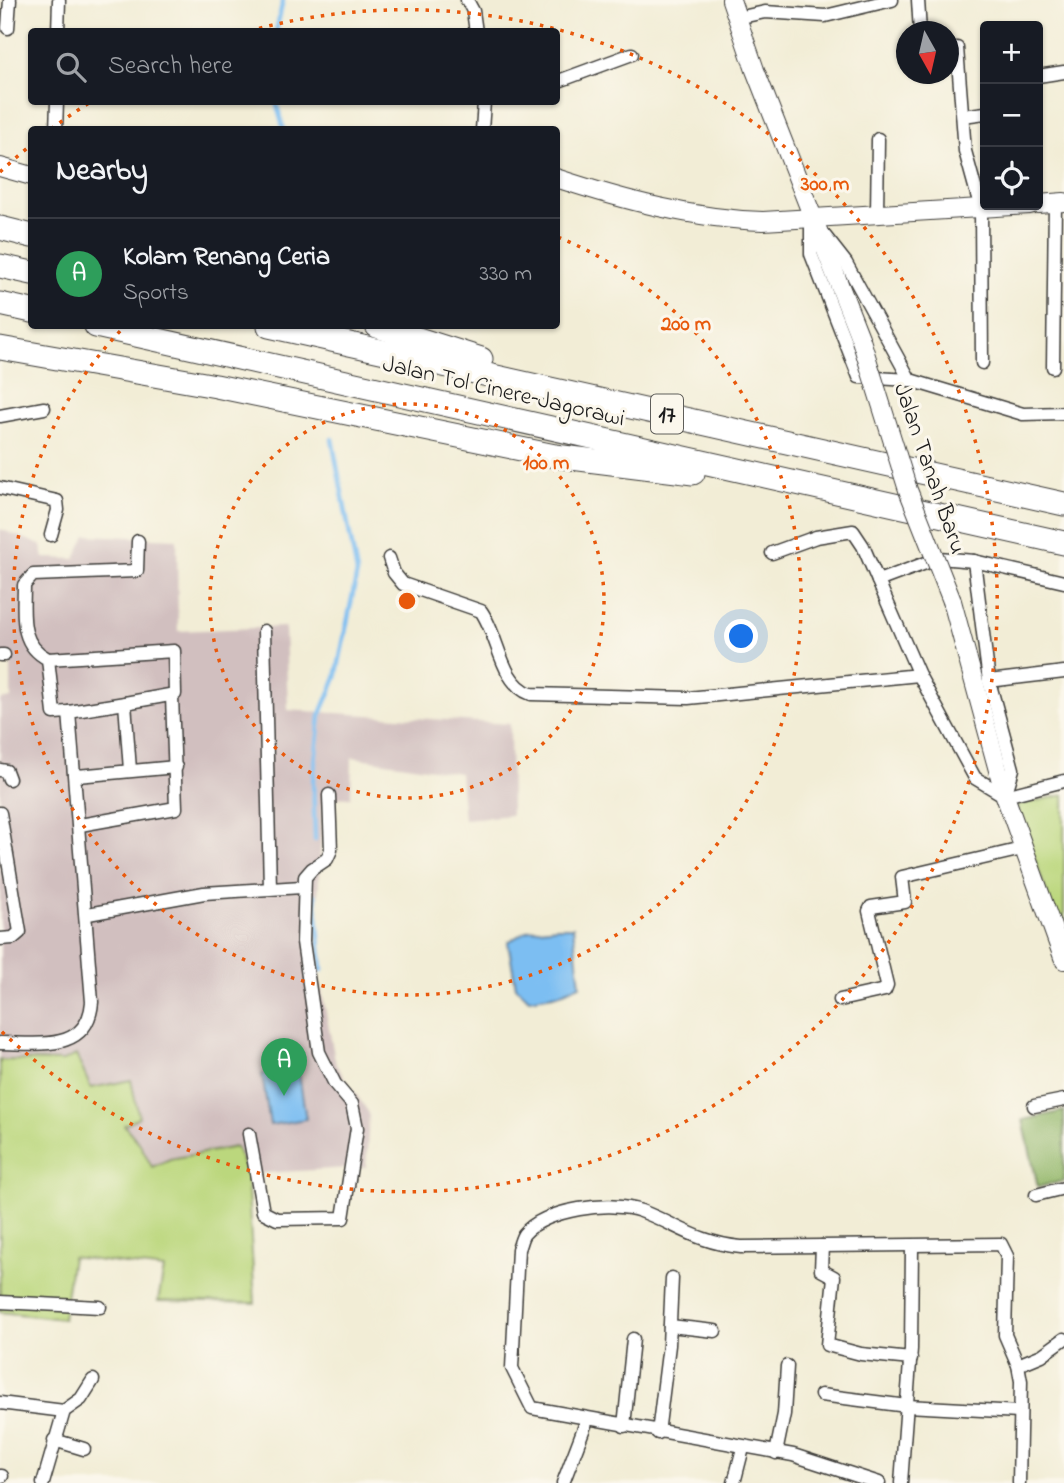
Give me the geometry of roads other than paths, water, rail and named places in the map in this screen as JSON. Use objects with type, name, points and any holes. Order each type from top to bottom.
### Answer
[{"type":"highway","points":[[0,228],[28,235]]},
{"type":"highway","points":[[0,266],[28,272]]},
{"type":"highway","points":[[0,304],[28,310]]},
{"type":"highway","name":"Jalan Tol Cinere–Jagorawi","points":[[109,329],[1064,543]]},
{"type":"highway","name":"Jalan Tol Cinere–Jagorawi","points":[[283,329],[1064,504]]},
{"type":"highway","points":[[386,329],[620,403]]},
{"type":"highway","points":[[0,348],[216,386],[555,456],[828,490]]},
{"type":"main road","name":"Jalan Tanah Baru","points":[[731,0],[811,218],[861,340],[908,489],[952,601],[1005,796],[1026,848],[1064,960]]},
{"type":"main road","points":[[0,167],[28,175]]},
{"type":"main road","points":[[560,179],[697,216],[763,221],[980,209]]},
{"type":"street","points":[[8,27],[10,0]]},
{"type":"street","points":[[58,28],[59,0]]},
{"type":"street","points":[[467,0],[473,11],[475,28]]},
{"type":"street","points":[[737,18],[765,12],[825,16],[892,0]]},
{"type":"street","points":[[918,0],[919,21]]},
{"type":"street","points":[[560,81],[632,54]]},
{"type":"street","points":[[959,71],[965,150],[980,205]]},
{"type":"street","points":[[1043,75],[1064,72]]},
{"type":"street","points":[[56,126],[57,105]]},
{"type":"street","points":[[482,126],[484,105]]},
{"type":"street","points":[[963,116],[980,114]]},
{"type":"street","points":[[877,214],[878,139]]},
{"type":"street","points":[[1052,203],[1054,367]]},
{"type":"street","points":[[981,210],[982,363]]},
{"type":"street","points":[[811,218],[846,262],[910,380]]},
{"type":"street","points":[[811,218],[811,254],[859,377],[910,380],[1023,414],[1064,413]]},
{"type":"street","points":[[0,416],[44,408]]},
{"type":"street","points":[[0,488],[57,501],[58,510],[51,535]]},
{"type":"street","points":[[772,553],[816,537],[853,531],[919,675],[975,778],[1005,796],[1064,781]]},
{"type":"street","points":[[80,825],[176,808],[172,696],[176,689],[176,654],[169,650],[48,659],[38,654],[26,637],[26,579],[33,575],[134,572],[139,565],[138,541]]},
{"type":"street","points":[[389,558],[394,573],[403,584],[481,611],[496,637],[510,678],[518,690],[531,694],[688,698],[919,675]]},
{"type":"street","points":[[878,581],[939,558],[974,561],[1064,582]]},
{"type":"street","points":[[974,561],[989,681],[1013,769],[1005,796]]},
{"type":"street","points":[[264,631],[270,888]]},
{"type":"street","points":[[48,659],[52,710],[56,714],[172,696]]},
{"type":"street","points":[[989,681],[1064,672]]},
{"type":"street","points":[[125,703],[130,770]]},
{"type":"street","points":[[0,1043],[59,1042],[75,1035],[89,1021],[92,1002],[88,914],[69,712]]},
{"type":"street","points":[[77,776],[176,767]]},
{"type":"street","points":[[249,1134],[263,1212],[276,1219],[343,1218],[357,1128],[352,1104],[335,1084],[318,1052],[303,942],[302,887],[312,869],[327,859],[331,850],[329,795]]},
{"type":"street","points":[[0,813],[20,932],[13,938],[0,939]]},
{"type":"street","points":[[840,1000],[885,990],[887,985],[869,911],[872,907],[905,902],[902,877],[1026,848]]},
{"type":"street","points":[[88,914],[204,893],[302,887]]},
{"type":"street","points":[[1034,1106],[1064,1100]]},
{"type":"street","points":[[1036,1195],[1064,1188]]},
{"type":"street","points":[[879,1483],[793,1455],[658,1433],[532,1408],[514,1378],[512,1368],[518,1249],[523,1235],[542,1221],[569,1210],[625,1208],[640,1211],[712,1244],[912,1246],[997,1243],[1005,1247],[1005,1335],[1018,1365],[1019,1483]]},
{"type":"street","points":[[822,1246],[821,1270],[834,1277],[827,1345],[861,1354],[911,1359]]},
{"type":"street","points":[[901,1483],[911,1359],[912,1246]]},
{"type":"street","points":[[658,1433],[670,1326],[672,1278]]},
{"type":"street","points":[[0,1303],[100,1307]]},
{"type":"street","points":[[670,1326],[715,1331]]},
{"type":"street","points":[[624,1426],[633,1339]]},
{"type":"street","points":[[1018,1365],[1042,1355],[1064,1339]]},
{"type":"street","points":[[776,1453],[784,1414],[787,1366]]},
{"type":"street","points":[[43,1483],[64,1410],[81,1399],[93,1380]]},
{"type":"street","points":[[821,1395],[907,1406],[1019,1412]]},
{"type":"street","points":[[0,1403],[64,1410]]},
{"type":"street","points":[[567,1482],[587,1420]]},
{"type":"street","points":[[54,1440],[84,1449]]},
{"type":"street","points":[[734,1483],[743,1448]]},
{"type":"water","points":[[573,927],[580,985],[559,994],[529,999],[516,987],[508,942],[529,930]]},
{"type":"water","points":[[298,1068],[306,1119],[270,1125],[262,1074]]},
{"type":"waterway","points":[[277,28],[283,0]]},
{"type":"waterway","points":[[277,105],[283,126]]},
{"type":"waterway","points":[[315,840],[313,781],[320,716],[336,678],[357,573],[332,439]]},
{"type":"waterway","points":[[315,895],[322,970]]},
{"type":"place","name":"Kolam Renang Ceria","points":[[284,1096]]}]
